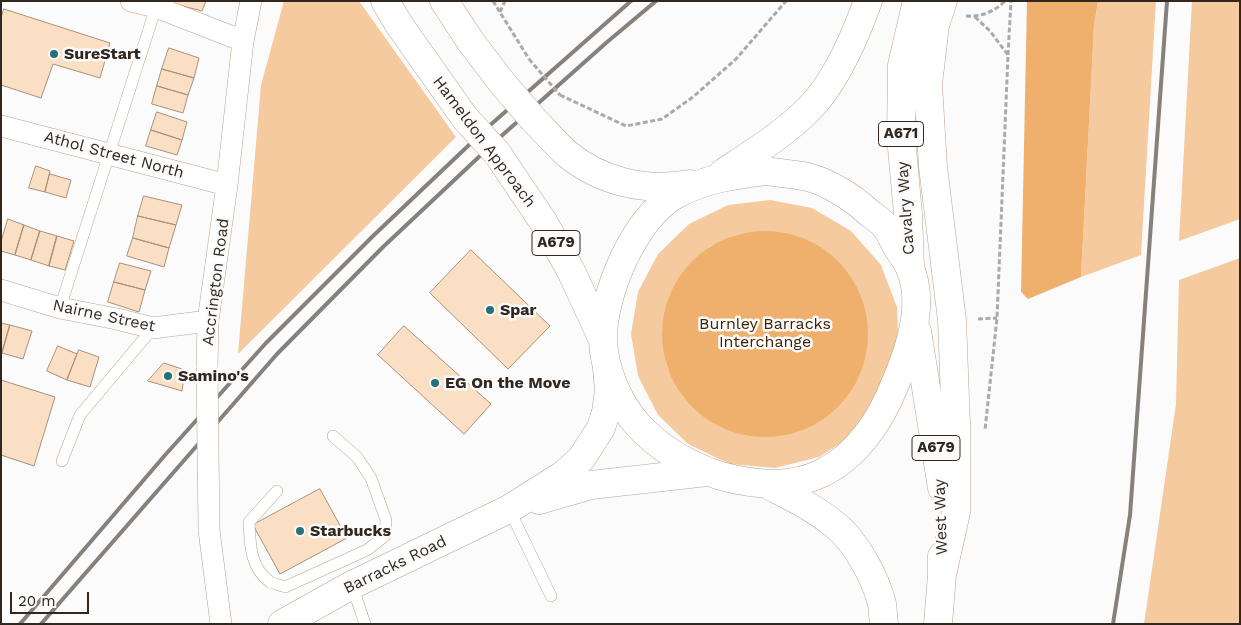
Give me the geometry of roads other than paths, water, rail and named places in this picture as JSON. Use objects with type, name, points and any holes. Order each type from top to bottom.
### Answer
[{"type":"main road","name":"Hameldon Approach","points":[[385,1],[400,26],[465,118],[497,153],[544,223],[571,271],[603,340]]},
{"type":"main road","points":[[444,1],[502,84],[534,120],[566,152],[583,165],[617,181],[639,186],[670,187],[713,179],[765,170],[811,178],[852,197],[886,228],[910,267],[915,293],[916,322],[906,356],[889,400],[865,438],[838,464],[821,474],[798,482],[768,485],[735,480],[708,472],[682,460],[659,445],[638,424],[626,409],[607,368],[603,340],[605,320],[617,274],[628,249],[656,209],[674,195],[713,179],[782,133],[810,108],[833,77],[850,47],[868,1]]},
{"type":"main road","name":"Cavalry Way","points":[[910,267],[908,214],[901,137],[902,65],[917,1]]},
{"type":"main road","points":[[942,575],[956,512],[956,425],[952,320],[933,168],[928,84],[935,25],[952,8]]},
{"type":"main road","name":"West Way","points":[[916,322],[942,482],[942,575],[938,624]]},
{"type":"main road","name":"Barracks Road","points":[[282,624],[352,585],[509,509],[563,475],[581,458],[600,428],[606,412],[609,391],[607,368]]},
{"type":"main road","name":"Barracks Road","points":[[509,509],[591,485],[708,472]]},
{"type":"main road","points":[[768,485],[808,506],[837,525],[851,542],[874,580],[882,605],[884,624]]},
{"type":"street","points":[[131,1],[156,7],[243,42]]},
{"type":"street","name":"Accrington Road","points":[[221,624],[210,530],[208,321],[227,185],[243,42],[251,1]]},
{"type":"street","name":"Athol Street North","points":[[1,126],[227,185]]},
{"type":"street","name":"Nairne Street","points":[[1,290],[60,308],[153,328],[208,321]]},
{"type":"lane","points":[[60,308],[156,7]]},
{"type":"lane","points":[[62,461],[80,414],[153,328]]},
{"type":"lane","points":[[277,491],[249,522],[250,549],[257,567],[270,582],[285,586],[367,550],[385,536],[386,520],[371,478],[358,458],[333,436]]},
{"type":"lane","points":[[509,509],[551,596]]},
{"type":"lane","points":[[352,585],[365,624]]},
{"type":"railway","points":[[20,624],[166,454],[266,343],[373,236],[488,127],[631,1]]},
{"type":"railway","points":[[41,624],[277,354],[383,247],[498,139],[656,1]]},
{"type":"railway","points":[[1113,624],[1130,515],[1167,1]]},
{"type":"place","name":"SureStart","points":[[54,54]]},
{"type":"place","name":"Spar","points":[[490,310]]},
{"type":"place","name":"Samino's","points":[[168,376]]},
{"type":"place","name":"EG On the Move","points":[[435,383]]},
{"type":"place","name":"Starbucks","points":[[300,531]]},
{"type":"park label","name":"Burnley Barracks Interchange","points":[[765,333]]}]
